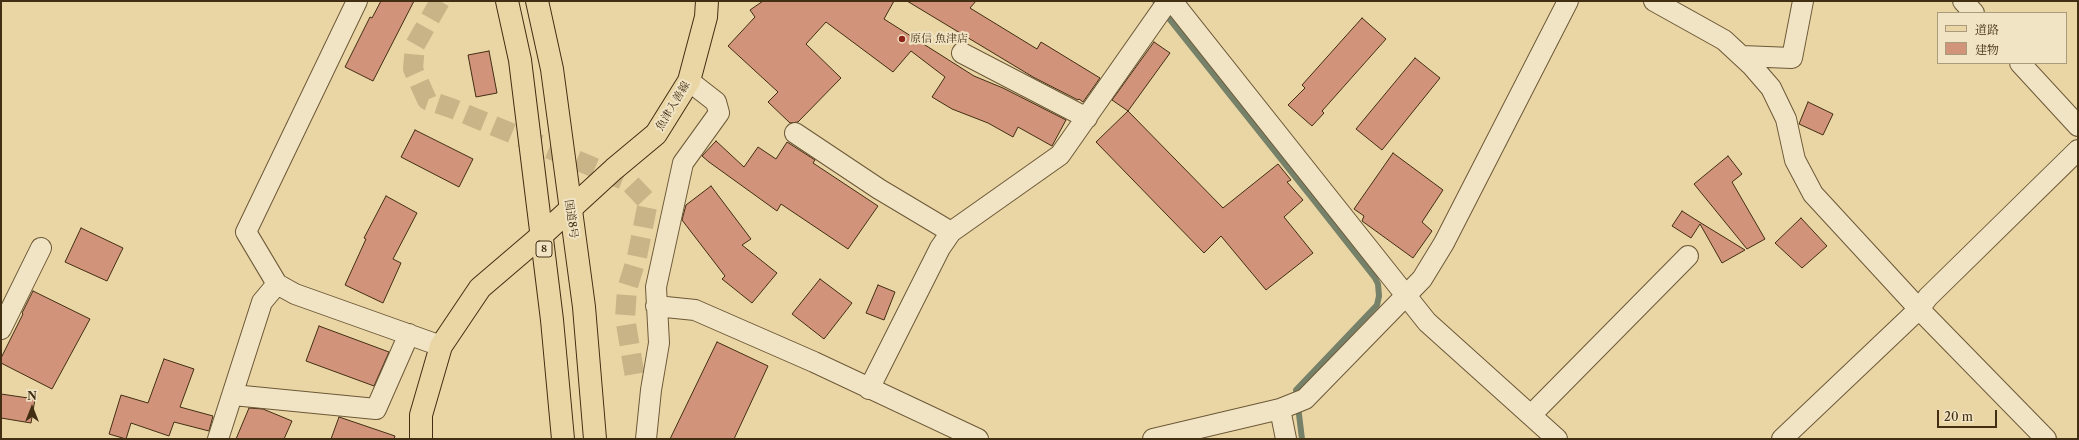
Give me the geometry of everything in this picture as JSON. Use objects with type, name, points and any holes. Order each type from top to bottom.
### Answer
[{"type":"main road","name":"8","points":[[507,1],[520,60],[552,320],[563,439]]},
{"type":"main road","name":"国道8号","points":[[537,1],[552,68],[584,307],[595,439]]},
{"type":"main road","name":"魚津入善線","points":[[421,439],[422,415],[441,346],[480,288],[542,235],[614,169],[656,134],[689,81],[706,17],[707,1]]},
{"type":"street","points":[[357,1],[246,232],[277,284],[295,294],[441,346]]},
{"type":"street","points":[[869,389],[940,248],[951,232],[1060,155],[1168,1]]},
{"type":"street","points":[[1172,1],[1404,295],[1427,322],[1557,439]]},
{"type":"street","points":[[1152,439],[1280,409],[1305,399],[1422,278],[1444,243],[1568,1]]},
{"type":"street","points":[[1654,1],[1724,40],[1742,56],[1771,88],[1786,119],[1795,160],[1813,194],[1919,309],[2046,439]]},
{"type":"street","points":[[1742,56],[1792,58],[1802,1]]},
{"type":"street","points":[[1963,1],[1973,12]]},
{"type":"street","points":[[962,53],[1087,118]]},
{"type":"street","points":[[2021,64],[2078,126]]},
{"type":"street","points":[[646,439],[643,386],[659,343],[656,287],[683,163],[719,113],[716,102],[689,81]]},
{"type":"street","points":[[795,133],[879,189],[951,232]]},
{"type":"street","points":[[1782,439],[1919,309],[1928,297],[2078,150]]},
{"type":"street","points":[[1,329],[41,248]]},
{"type":"street","points":[[1531,415],[1688,256]]},
{"type":"street","points":[[218,439],[234,395],[262,302],[277,284]]},
{"type":"street","points":[[656,306],[695,310],[814,362],[978,439]]},
{"type":"street","points":[[234,395],[376,409],[409,334]]},
{"type":"street","points":[[1280,409],[1286,439]]},
{"type":"building","points":[[381,1],[414,1],[373,81],[345,67],[370,17],[372,18]]},
{"type":"building","points":[[763,1],[894,1],[884,19],[974,76],[1003,88],[1066,120],[1052,146],[1018,127],[1013,137],[988,123],[952,109],[932,97],[945,77],[911,51],[893,72],[826,22],[806,44],[841,78],[798,122],[790,123],[768,102],[778,92],[728,46],[755,17],[750,10]]},
{"type":"building","points":[[907,1],[976,1],[970,8],[1037,49],[1041,42],[1100,78],[1083,102],[1033,77]]},
{"type":"building","points":[[1362,18],[1386,39],[1322,111],[1324,113],[1312,126],[1288,105],[1305,88],[1302,85]]},
{"type":"building","points":[[1154,42],[1170,53],[1128,111],[1112,100]]},
{"type":"building","points":[[489,51],[497,93],[476,97],[468,55]]},
{"type":"building","points":[[1415,58],[1440,78],[1382,150],[1356,129]]},
{"type":"building","points":[[1808,102],[1833,114],[1823,135],[1799,124]]},
{"type":"building","points":[[1128,111],[1223,208],[1278,164],[1291,180],[1287,182],[1303,200],[1284,217],[1313,253],[1266,290],[1221,236],[1204,253],[1096,142]]},
{"type":"building","points":[[415,130],[473,159],[459,187],[401,157]]},
{"type":"building","points":[[716,141],[744,167],[758,147],[776,159],[787,142],[815,160],[813,163],[878,206],[848,249],[781,204],[777,211],[709,162],[702,156]]},
{"type":"building","points":[[1393,153],[1443,190],[1422,222],[1432,231],[1413,258],[1362,221],[1364,216],[1354,209]]},
{"type":"building","points":[[1728,156],[1742,174],[1732,182],[1765,239],[1747,249],[1694,184]]},
{"type":"building","points":[[711,186],[751,239],[742,245],[777,273],[752,303],[722,279],[725,276],[682,220],[686,205]]},
{"type":"building","points":[[386,196],[417,213],[393,259],[401,263],[383,303],[345,285],[366,239],[364,238]]},
{"type":"building","points":[[1682,211],[1745,250],[1722,263],[1700,224],[1691,238],[1672,226]]},
{"type":"building","points":[[1801,218],[1827,246],[1802,268],[1775,243]]},
{"type":"building","points":[[81,228],[123,248],[107,281],[65,262]]},
{"type":"building","points":[[820,279],[852,303],[824,339],[792,314]]},
{"type":"building","points":[[878,285],[895,292],[884,320],[866,313]]},
{"type":"building","points":[[33,291],[90,319],[52,389],[1,363],[1,358]]},
{"type":"building","points":[[319,326],[389,352],[374,386],[306,361]]},
{"type":"building","points":[[717,342],[768,366],[734,439],[670,439]]},
{"type":"building","points":[[164,359],[194,369],[180,407],[213,416],[209,431],[174,422],[169,436],[131,423],[126,439],[109,434],[121,395],[148,403]]},
{"type":"building","points":[[1,394],[35,399],[31,423],[1,418]]},
{"type":"building","points":[[249,408],[263,409],[292,421],[284,439],[236,439]]},
{"type":"building","points":[[339,417],[395,436],[394,439],[331,439]]},
{"type":"waterway","points":[[1155,1],[1312,198],[1375,278],[1378,284],[1379,296],[1377,305],[1296,390],[1302,439]]},
{"type":"tunnel","points":[[440,1],[415,45],[413,69],[427,100],[451,108],[629,182],[648,202],[637,257],[627,289],[625,318],[636,383]]},
{"type":"place","name":"原信 魚津店","points":[[902,39]]}]
